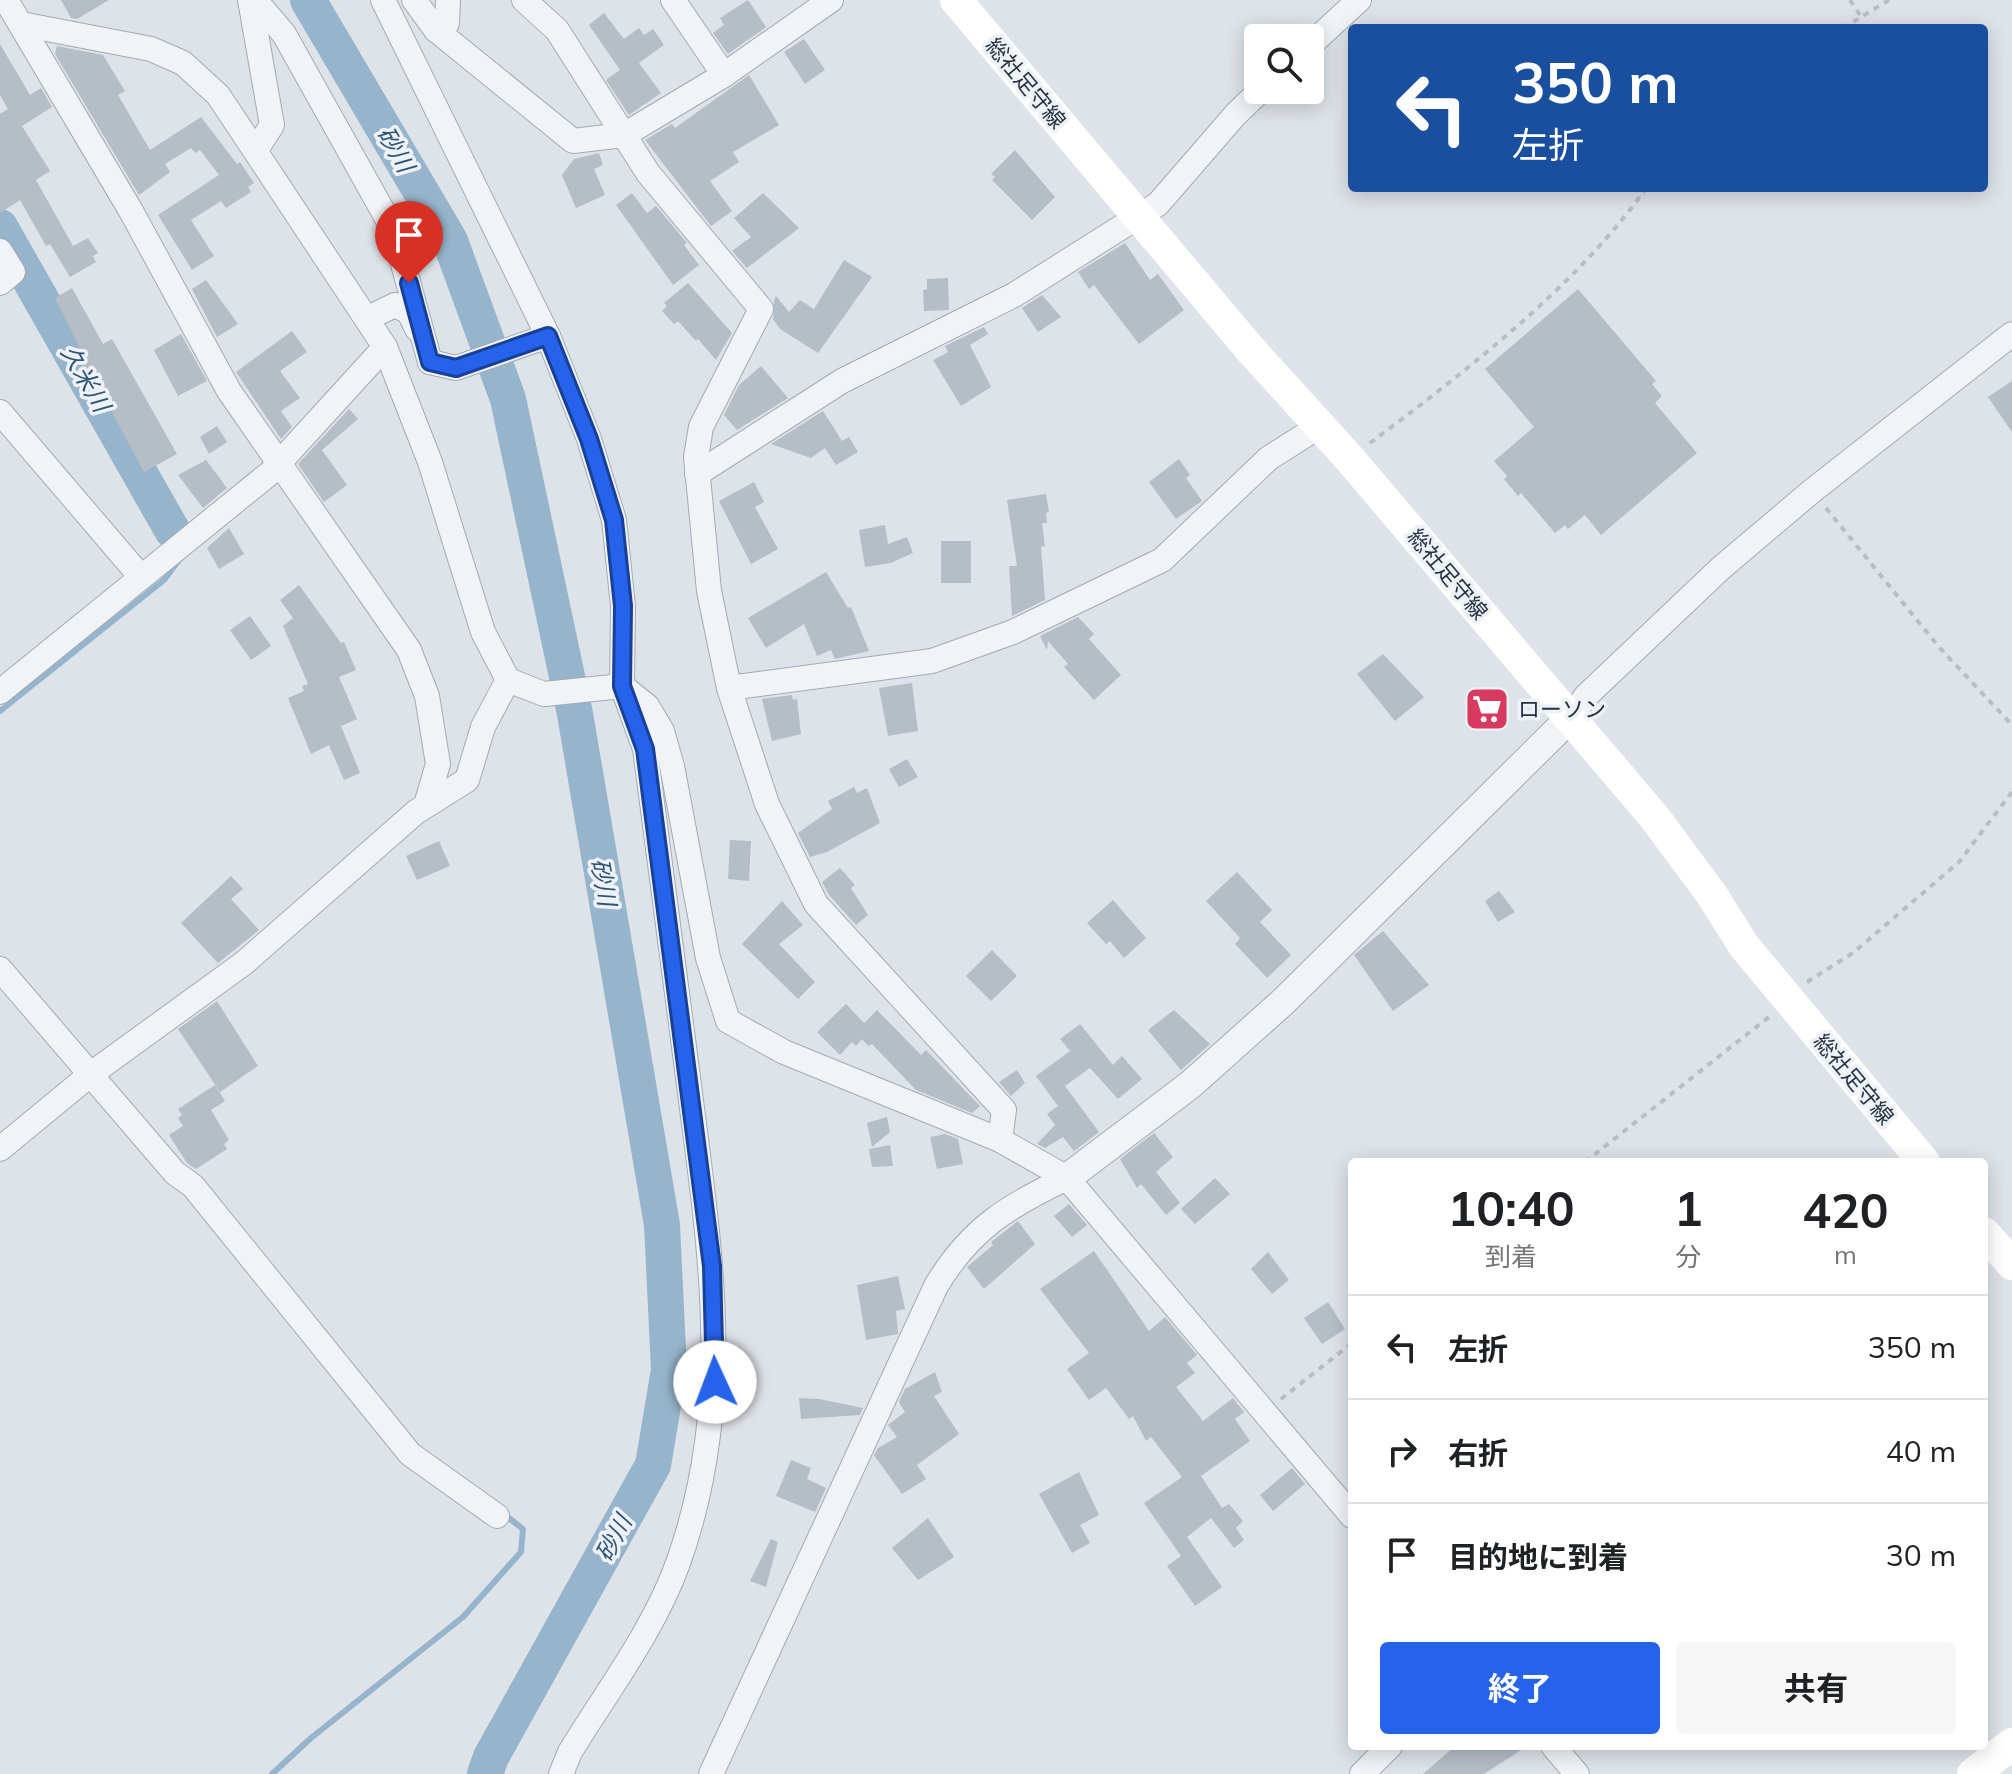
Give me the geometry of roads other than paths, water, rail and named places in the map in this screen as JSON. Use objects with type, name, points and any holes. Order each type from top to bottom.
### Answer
[{"type":"main road","name":"総社足守線","points":[[956,0],[1137,217],[1318,427],[1349,458],[1655,818],[1744,946],[1921,1158]]},
{"type":"main road","points":[[1973,1774],[2012,1744]]},
{"type":"street","points":[[6,0],[138,223],[229,391],[409,650],[427,696],[438,764],[426,805]]},
{"type":"street","points":[[252,0],[272,125],[256,150]]},
{"type":"street","points":[[252,0],[284,34],[394,231],[430,362]]},
{"type":"street","points":[[383,0],[548,336],[589,439],[614,520],[623,606],[614,686],[645,749],[712,1266],[715,1382],[704,1473],[678,1563],[663,1598],[570,1752],[561,1774]]},
{"type":"street","points":[[414,0],[436,30],[573,141],[624,135],[724,75],[831,0]]},
{"type":"street","points":[[436,30],[447,23],[448,0]]},
{"type":"street","points":[[524,0],[557,30],[648,173],[761,309],[701,427],[697,474],[709,591],[729,688],[767,804],[816,904],[1004,1110],[1000,1140]]},
{"type":"street","points":[[673,0],[724,75]]},
{"type":"street","points":[[1324,32],[1359,0]]},
{"type":"street","points":[[21,24],[151,49],[183,63],[218,95],[385,347],[430,462],[483,632],[508,680],[544,694],[614,686],[647,706],[662,731],[672,766],[708,958],[728,1021],[784,1052],[1000,1140],[1067,1178],[1348,1511]]},
{"type":"street","points":[[697,474],[842,381],[1014,295],[1158,204],[1246,104]]},
{"type":"street","points":[[0,251],[13,272],[0,283]]},
{"type":"street","points":[[368,318],[395,305],[409,312],[430,362]]},
{"type":"street","points":[[711,1774],[942,1275],[975,1233],[1019,1201],[1067,1178],[1190,1085],[1284,1001],[1570,718],[1586,696],[1710,579],[1812,491],[2012,334]]},
{"type":"street","points":[[430,362],[456,368],[548,336]]},
{"type":"street","points":[[0,692],[270,473],[385,347]]},
{"type":"street","points":[[0,412],[141,577]]},
{"type":"street","points":[[729,688],[932,661],[1013,632],[1162,560],[1269,458],[1318,427]]},
{"type":"street","points":[[0,1149],[95,1071],[244,963],[426,805],[467,780],[483,727],[508,680]]},
{"type":"street","points":[[0,969],[95,1071],[175,1173],[193,1186],[410,1454],[497,1516]]},
{"type":"street","points":[[1362,1774],[1386,1750]]},
{"type":"street","points":[[1556,1750],[1577,1774]]},
{"type":"waterway","name":"砂川","points":[[308,0],[450,241],[508,399],[575,714],[662,1225],[669,1370],[653,1465],[491,1757],[485,1774]]},
{"type":"waterway","name":"久米川","points":[[0,227],[172,530]]},
{"type":"waterway","points":[[172,530],[178,542]]},
{"type":"waterway","points":[[0,711],[164,580],[182,556]]},
{"type":"waterway","points":[[272,1774],[311,1738],[463,1617],[521,1552],[523,1529],[505,1515]]},
{"type":"place","name":"ローソン","points":[[1487,709]]}]
